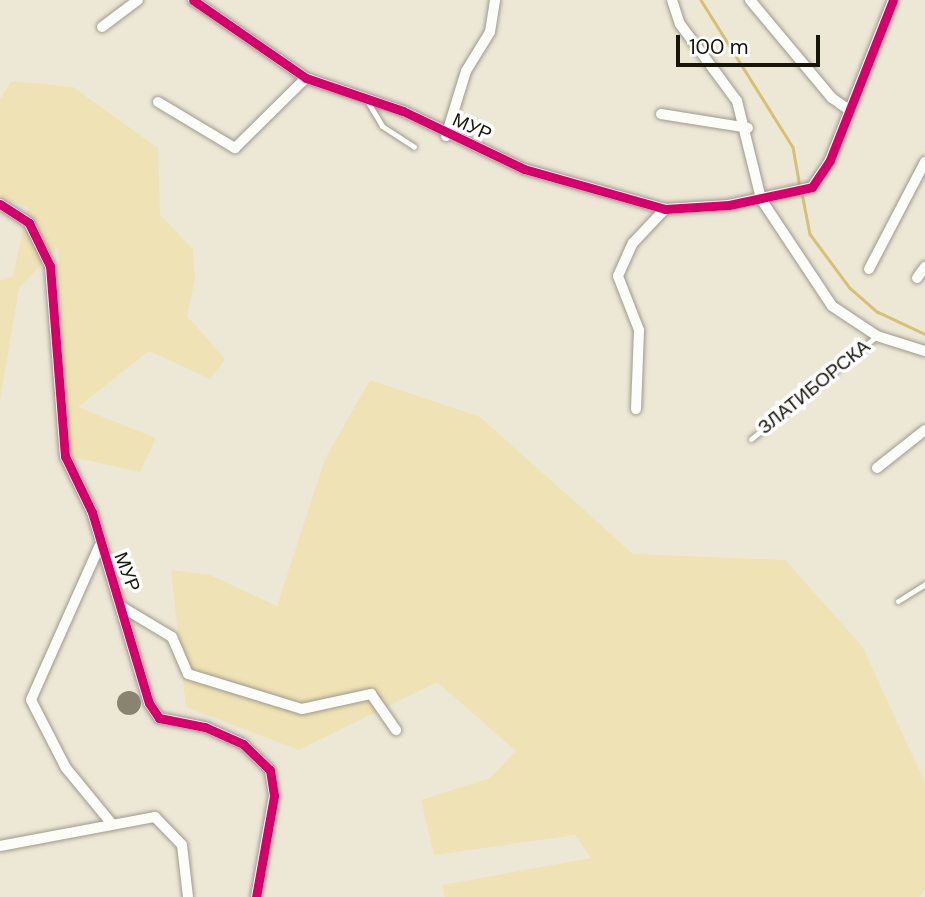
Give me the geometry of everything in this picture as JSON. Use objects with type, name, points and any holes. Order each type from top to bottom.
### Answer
[{"type":"street","points":[[102,27],[138,0]]},
{"type":"street","name":"МУР","points":[[193,0],[306,78],[402,111],[446,136],[524,169],[664,209],[761,199],[811,187],[830,160],[849,110]]},
{"type":"street","name":"МУР","points":[[446,136],[466,71],[493,23],[495,0]]},
{"type":"street","points":[[672,0],[680,24],[737,101],[748,128],[761,199]]},
{"type":"street","points":[[750,0],[832,98],[849,110],[894,0]]},
{"type":"street","points":[[158,102],[235,148],[306,78]]},
{"type":"street","points":[[661,114],[748,128]]},
{"type":"street","points":[[869,270],[925,162]]},
{"type":"street","name":"ЗЛАТИБОРСКА","points":[[761,199],[832,306],[877,336],[925,351]]},
{"type":"street","name":"МУР","points":[[0,204],[29,223],[50,266],[65,456],[92,512],[99,547],[122,607],[155,714],[222,733],[259,753],[270,770],[274,796],[256,897]]},
{"type":"street","points":[[636,409],[639,330],[618,276],[633,243],[664,209]]},
{"type":"street","points":[[917,278],[925,267]]},
{"type":"street","points":[[877,468],[925,430]]},
{"type":"street","name":"МУР","points":[[99,547],[32,700],[66,768],[112,824]]},
{"type":"street","name":"МУР","points":[[122,607],[172,637],[188,674],[302,709],[371,694],[396,730]]},
{"type":"street","points":[[0,846],[96,832],[112,824],[145,816],[164,820],[187,860],[188,897]]},
{"type":"lane","points":[[366,99],[382,126],[414,147]]},
{"type":"lane","name":"ЗЛАТИБОРСКА","points":[[751,439],[877,336]]},
{"type":"lane","points":[[898,601],[925,584]]},
{"type":"shaded area","points":[[11,81],[73,87],[158,148],[160,215],[193,249],[195,279],[187,316],[225,359],[210,379],[149,351],[78,407],[156,438],[140,472],[69,456],[58,247],[19,288],[0,400],[0,280],[13,276],[28,207],[0,198],[0,100]]},
{"type":"shaded area","points":[[370,380],[480,417],[633,554],[785,560],[862,646],[925,783],[925,889],[919,897],[445,897],[442,885],[591,858],[575,835],[434,855],[421,800],[490,778],[516,751],[437,682],[299,750],[186,707],[171,570],[210,575],[277,606],[325,459]]},
{"type":"building","points":[[129,691],[138,694],[141,703],[138,712],[129,715],[120,712],[117,703],[120,694]]},
{"type":"waterway","points":[[701,0],[793,147],[800,186]]},
{"type":"waterway","points":[[802,193],[810,234],[850,288],[878,312],[925,334]]},
{"type":"cycle path","points":[[193,0],[306,78],[403,111],[524,169],[665,209],[729,205],[812,187],[830,160],[893,0]]},
{"type":"cycle path","points":[[0,204],[29,223],[50,266],[65,456],[92,512],[149,703],[159,718],[205,727],[243,744],[270,770],[274,796],[256,897]]}]
